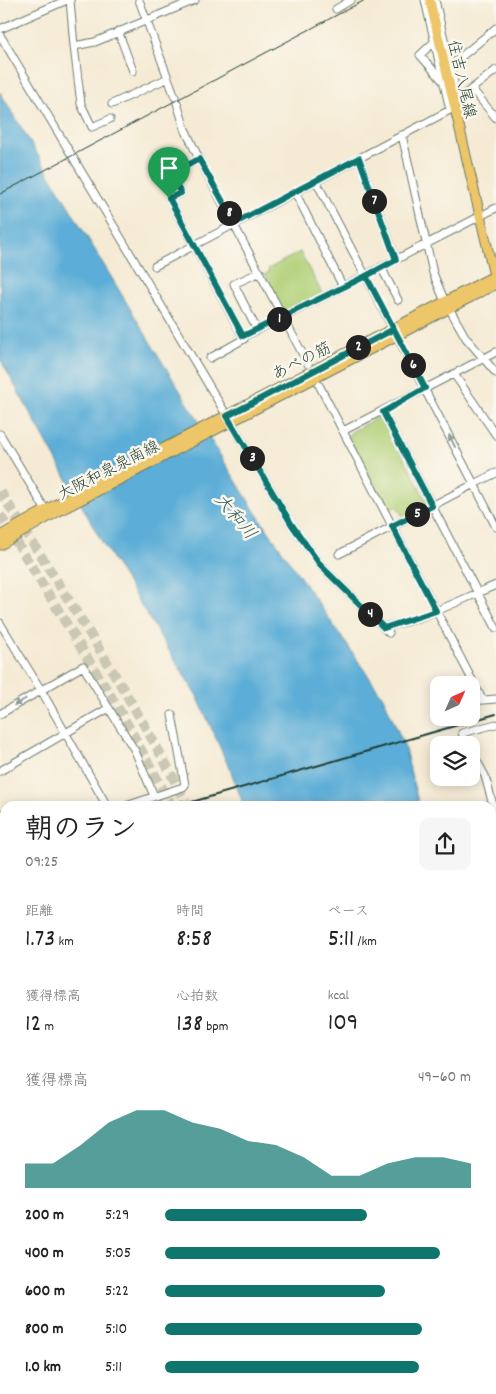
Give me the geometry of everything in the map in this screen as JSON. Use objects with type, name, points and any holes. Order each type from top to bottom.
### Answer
[{"type":"main road","name":"住吉八尾線","points":[[430,1],[495,279]]},
{"type":"main road","name":"あべの筋","points":[[225,421],[495,279]]},
{"type":"main road","name":"大阪和泉泉南線","points":[[0,536],[225,421]]},
{"type":"main road","name":"大阪和泉泉南線","points":[[0,545],[50,510]]},
{"type":"street","points":[[140,0],[185,129],[199,159],[235,223],[308,364]]},
{"type":"street","points":[[74,46],[95,42],[195,0]]},
{"type":"street","points":[[336,8],[351,0]]},
{"type":"street","points":[[425,0],[443,80],[454,106]]},
{"type":"street","points":[[435,0],[450,66],[454,106]]},
{"type":"street","points":[[0,29],[66,1],[81,104],[92,127],[110,119]]},
{"type":"street","points":[[450,66],[496,28]]},
{"type":"street","points":[[118,31],[133,71]]},
{"type":"street","points":[[0,35],[225,421],[292,525],[321,566],[387,630],[496,585]]},
{"type":"street","points":[[434,42],[420,55],[443,80]]},
{"type":"street","points":[[155,266],[454,106],[496,70]]},
{"type":"street","points":[[112,104],[168,78]]},
{"type":"street","points":[[472,89],[496,118]]},
{"type":"street","points":[[402,135],[433,273],[447,305],[466,338],[496,373]]},
{"type":"street","points":[[359,158],[396,260]]},
{"type":"street","points":[[199,159],[170,175],[181,193],[169,198],[244,339],[210,358]]},
{"type":"street","points":[[316,180],[496,526]]},
{"type":"street","points":[[294,192],[343,287]]},
{"type":"street","points":[[243,336],[284,318],[496,208]]},
{"type":"street","points":[[381,268],[398,300]]},
{"type":"street","points":[[257,330],[234,284],[260,272]]},
{"type":"street","points":[[343,431],[496,352]]},
{"type":"street","points":[[454,374],[496,435]]},
{"type":"street","points":[[319,385],[482,699],[496,699]]},
{"type":"street","points":[[383,412],[496,628]]},
{"type":"street","points":[[0,434],[50,510]]},
{"type":"street","points":[[339,554],[496,473]]},
{"type":"street","points":[[0,623],[41,690],[104,801]]},
{"type":"street","points":[[0,714],[83,666],[135,751],[154,796]]},
{"type":"street","points":[[0,771],[109,708]]},
{"type":"street","points":[[140,801],[184,787],[185,785],[172,715]]},
{"type":"street","points":[[464,736],[462,733],[496,725]]},
{"type":"street","points":[[480,767],[485,776],[492,801]]},
{"type":"green space","points":[[300,252],[323,295],[290,313],[284,311],[265,274],[269,272],[268,269]]},
{"type":"green space","points":[[379,416],[383,417],[427,502],[426,506],[403,517],[397,506],[388,511],[349,437],[350,433]]},
{"type":"water","name":"大和川","points":[[0,92],[161,360],[256,513],[383,697],[404,745],[418,801],[242,801],[197,696],[102,542],[0,359]]},
{"type":"tunnel","points":[[0,491],[119,682],[184,801]]},
{"type":"tunnel","points":[[0,515],[121,713],[169,801]]},
{"type":"tram line","points":[[0,194],[365,0]]},
{"type":"railway","points":[[195,801],[496,714]]},
{"type":"route","points":[[169,198],[181,193],[170,175],[199,159],[235,223],[359,158],[396,260],[366,276],[425,388],[383,412],[432,506],[392,526],[436,611],[384,628],[321,566],[292,525],[227,416],[234,411],[394,329],[366,276],[284,318],[243,336],[169,198]]}]
